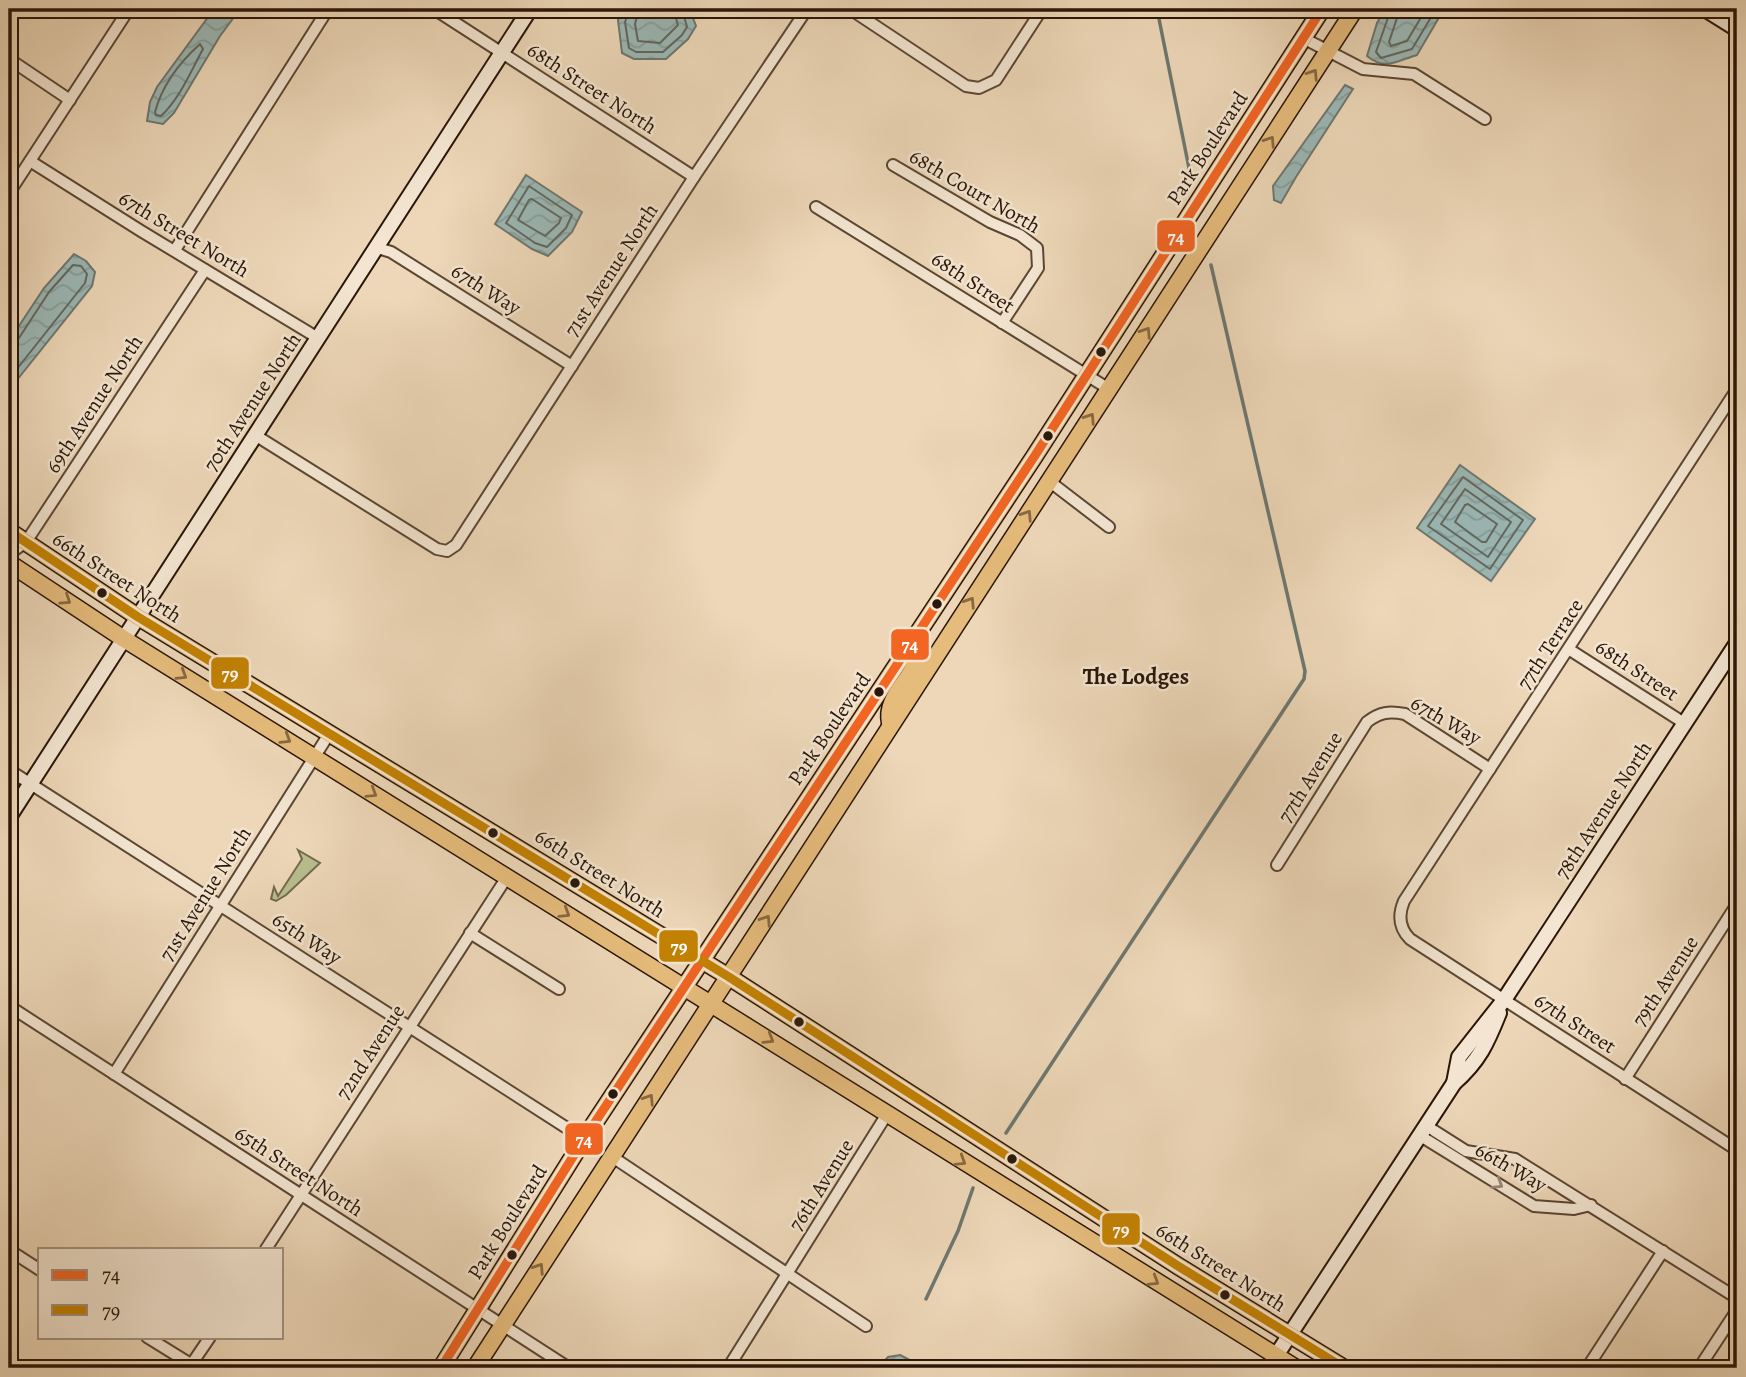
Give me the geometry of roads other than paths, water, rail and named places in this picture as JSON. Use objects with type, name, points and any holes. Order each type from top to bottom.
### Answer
[{"type":"main road","name":"Park Boulevard","points":[[441,1368],[683,986],[914,638],[1322,9]]},
{"type":"main road","points":[[475,1368],[1355,9]]},
{"type":"main road","name":"66th Street North","points":[[9,531],[138,617],[701,960],[1178,1266],[1344,1368]]},
{"type":"main road","points":[[9,563],[124,639],[887,1114],[1272,1362],[1296,1368]]},
{"type":"main road","points":[[891,725],[888,713],[892,701],[915,665],[921,648],[914,638]]},
{"type":"street","points":[[9,193],[129,9]]},
{"type":"street","points":[[175,250],[328,9]]},
{"type":"street","name":"68th Street North","points":[[435,9],[694,177]]},
{"type":"street","name":"70th Avenue North","points":[[9,817],[530,9]]},
{"type":"street","name":"71st Avenue North","points":[[255,435],[437,549],[447,551],[456,545],[694,177],[807,9]]},
{"type":"street","points":[[850,9],[966,86],[979,88],[996,80],[1042,9]]},
{"type":"street","points":[[1705,9],[1737,29]]},
{"type":"street","points":[[1303,38],[1363,69],[1414,74],[1485,119]]},
{"type":"street","points":[[9,59],[70,100]]},
{"type":"street","name":"67th Street North","points":[[30,161],[318,338]]},
{"type":"street","name":"68th Court North","points":[[893,165],[990,222],[1020,235],[1037,248],[1038,268],[1002,323]]},
{"type":"street","name":"68th Street","points":[[816,207],[1109,389]]},
{"type":"street","name":"67th Way","points":[[378,248],[391,252],[572,366]]},
{"type":"street","name":"69th Avenue North","points":[[9,554],[26,542],[205,270]]},
{"type":"street","name":"77th Terrace","points":[[1400,921],[1404,901],[1570,650],[1737,389]]},
{"type":"street","points":[[1049,481],[1109,527]]},
{"type":"street","name":"78th Avenue North","points":[[1272,1362],[1422,1130],[1454,1083],[1473,1066],[1486,1046],[1504,1000],[1737,643]]},
{"type":"street","name":"68th Street","points":[[1570,650],[1684,723]]},
{"type":"street","name":"67th Way","points":[[1379,713],[1405,714],[1490,769]]},
{"type":"street","name":"77th Avenue","points":[[1277,865],[1367,722],[1379,713]]},
{"type":"street","name":"71st Avenue North","points":[[114,1074],[329,734]]},
{"type":"street","name":"65th Way","points":[[9,770],[584,1139]]},
{"type":"street","name":"72nd Avenue","points":[[267,1248],[507,877]]},
{"type":"street","name":"79th Avenue","points":[[1625,1079],[1737,904]]},
{"type":"street","name":"67th Street","points":[[1400,921],[1410,939],[1737,1150]]},
{"type":"street","points":[[470,933],[559,989]]},
{"type":"street","name":"65th Street North","points":[[9,1006],[569,1368]]},
{"type":"street","name":"76th Avenue","points":[[728,1368],[887,1114]]},
{"type":"street","name":"66th Way","points":[[1422,1130],[1534,1206],[1574,1209],[1591,1205]]},
{"type":"street","name":"66th Way","points":[[1422,1130],[1466,1151],[1515,1158],[1737,1298]]},
{"type":"street","points":[[611,1156],[866,1326]]},
{"type":"street","points":[[9,1250],[38,1269]]},
{"type":"street","points":[[1587,1368],[1663,1251]]},
{"type":"street","points":[[1699,1368],[1737,1310]]},
{"type":"street","points":[[148,1338],[192,1367],[209,1338]]},
{"type":"water","points":[[214,9],[240,9],[220,36],[174,113],[163,124],[147,121],[150,102],[157,87]]},
{"type":"water","points":[[625,9],[685,9],[691,13],[696,26],[688,39],[666,59],[634,59],[622,53],[618,20]]},
{"type":"water","points":[[1385,9],[1444,9],[1417,55],[1385,64],[1373,61],[1367,56],[1377,23]]},
{"type":"water","points":[[1345,85],[1353,89],[1281,203],[1274,200],[1273,186]]},
{"type":"water","points":[[526,175],[582,212],[572,232],[548,256],[532,249],[495,224]]},
{"type":"water","points":[[74,254],[86,261],[95,272],[92,286],[9,390],[9,341],[44,288]]},
{"type":"water","points":[[1460,465],[1535,519],[1491,581],[1417,528]]},
{"type":"water","points":[[900,1355],[925,1368],[878,1368],[888,1357]]},
{"type":"waterway","points":[[1157,9],[1191,178]]},
{"type":"waterway","points":[[1006,1133],[1304,679],[1305,671],[1211,265]]},
{"type":"waterway","points":[[926,1299],[958,1231],[973,1188]]},
{"type":"district","name":"The Lodges","points":[[1136,676]]}]
